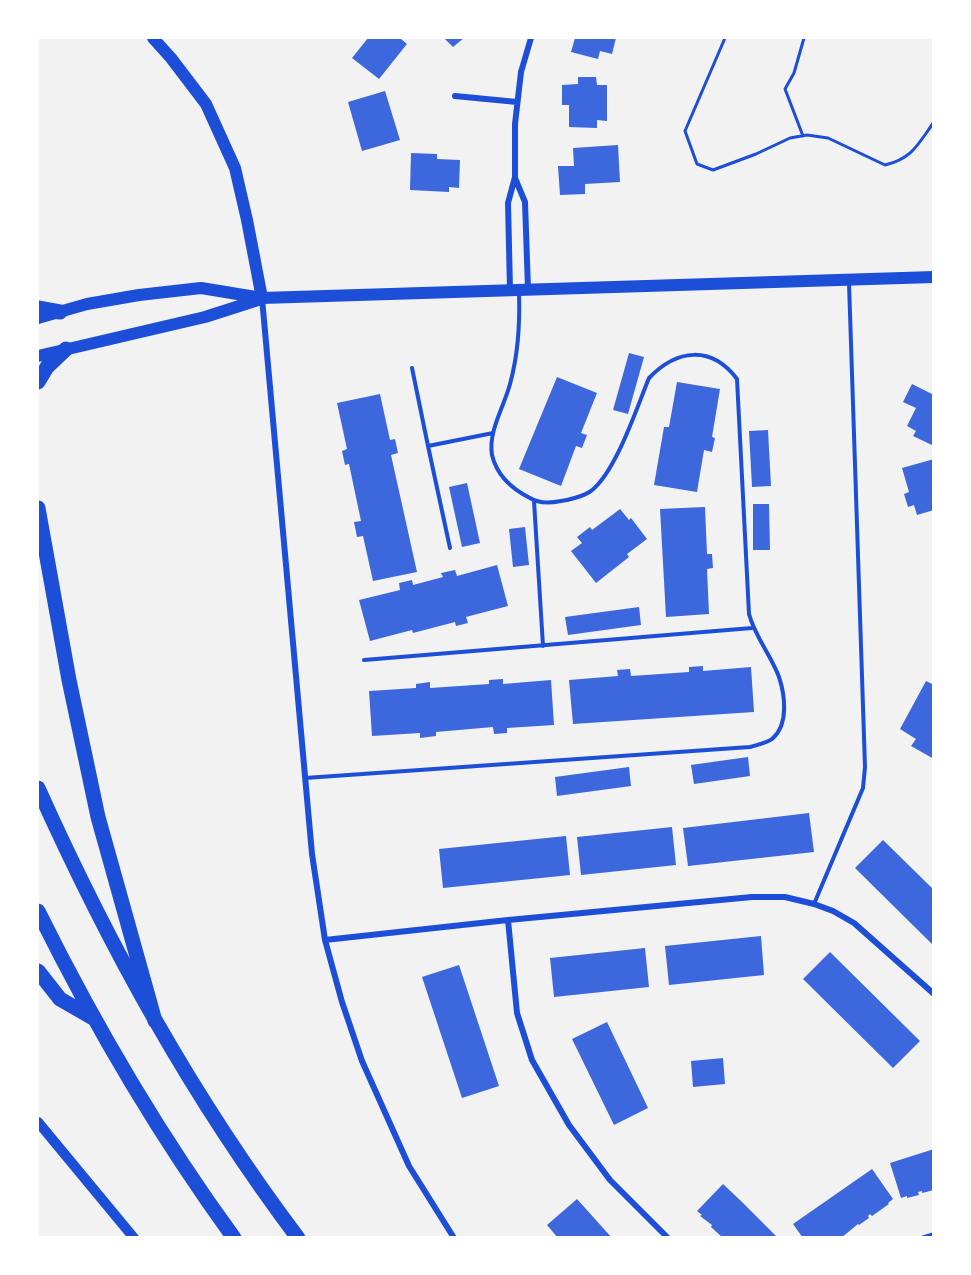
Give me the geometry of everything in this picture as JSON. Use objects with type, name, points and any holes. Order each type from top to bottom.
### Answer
[{"type":"highway","points":[[38,309],[60,312]]},
{"type":"highway","points":[[38,382],[47,367],[66,349]]},
{"type":"highway","points":[[38,508],[69,680],[98,817],[155,1022]]},
{"type":"highway","points":[[38,788],[108,936],[155,1022],[204,1103],[298,1238]]},
{"type":"highway","points":[[38,911],[95,1020],[168,1141],[234,1238]]},
{"type":"highway","points":[[38,970],[60,999],[95,1020]]},
{"type":"main road","points":[[153,38],[206,104],[235,168],[262,298]]},
{"type":"main road","points":[[38,318],[87,304],[201,288],[262,298],[933,277]]},
{"type":"main road","points":[[38,356],[205,317],[262,298]]},
{"type":"street","points":[[519,290],[508,203],[515,177],[515,124],[521,72],[531,38]]},
{"type":"street","points":[[455,96],[517,102]]},
{"type":"street","points":[[515,177],[525,202],[519,290]]},
{"type":"street","points":[[262,298],[312,854],[325,940],[342,1002],[362,1061],[409,1166],[453,1238]]},
{"type":"street","points":[[325,940],[752,897],[785,897],[814,904],[854,923],[933,994]]},
{"type":"street","points":[[508,920],[517,1013],[532,1060],[569,1125],[603,1171],[668,1238]]},
{"type":"street","points":[[38,1122],[134,1238]]},
{"type":"street","points":[[924,1238],[933,1234]]},
{"type":"lane","points":[[814,904],[863,788],[865,767],[849,279]]},
{"type":"lane","points":[[305,777],[750,747],[772,739],[780,727],[784,714],[779,677],[752,628],[749,614],[737,379],[720,360],[708,356],[674,358],[649,378],[607,474],[590,492],[564,501],[549,503],[534,501],[502,479],[492,454],[493,433],[510,384],[517,345],[520,317],[519,290]]},
{"type":"lane","points":[[412,368],[450,548]]},
{"type":"lane","points":[[428,446],[493,433]]},
{"type":"lane","points":[[534,501],[543,646]]},
{"type":"lane","points":[[364,660],[752,628]]},
{"type":"path","points":[[725,38],[685,131],[697,164],[713,170],[790,138],[803,136],[828,138],[885,165],[902,160],[915,148],[933,122]]},
{"type":"path","points":[[803,136],[785,89],[794,72],[804,38]]},
{"type":"building","points":[[368,38],[402,38],[407,44],[379,79],[352,58]]},
{"type":"building","points":[[444,38],[464,38],[453,47]]},
{"type":"building","points":[[575,38],[616,38],[612,54],[600,51],[598,59],[571,52]]},
{"type":"building","points":[[578,77],[596,77],[597,85],[607,85],[607,121],[597,120],[597,128],[569,127],[569,105],[562,105],[562,85],[578,84]]},
{"type":"building","points":[[385,91],[400,140],[362,151],[348,102]]},
{"type":"building","points":[[618,145],[620,182],[585,184],[585,194],[560,195],[558,166],[574,166],[573,148]]},
{"type":"building","points":[[411,153],[437,154],[437,159],[460,160],[459,188],[449,187],[449,192],[410,190]]},
{"type":"building","points":[[629,353],[644,357],[628,414],[613,410]]},
{"type":"building","points":[[557,377],[597,393],[581,433],[587,435],[582,448],[576,446],[561,486],[519,469]]},
{"type":"building","points":[[677,382],[720,389],[712,437],[715,438],[712,452],[704,450],[697,492],[654,485],[664,427],[669,427]]},
{"type":"building","points":[[912,384],[934,395],[934,446],[913,436],[916,431],[907,426],[916,408],[903,402]]},
{"type":"building","points":[[380,394],[390,440],[395,439],[398,453],[391,455],[417,572],[373,581],[363,536],[357,537],[354,522],[361,521],[349,464],[345,465],[342,451],[347,449],[337,403]]},
{"type":"building","points":[[768,430],[771,486],[752,487],[749,431]]},
{"type":"building","points":[[934,459],[934,510],[917,515],[914,505],[908,507],[904,494],[909,492],[902,468]]},
{"type":"building","points":[[467,483],[480,543],[462,547],[449,487]]},
{"type":"building","points":[[753,504],[769,504],[770,550],[753,550]]},
{"type":"building","points":[[705,507],[707,554],[712,554],[713,568],[707,569],[709,614],[666,617],[660,509]]},
{"type":"building","points":[[620,509],[629,520],[631,518],[647,539],[627,554],[629,557],[596,583],[571,551],[582,543],[577,537],[590,527],[592,530]]},
{"type":"building","points":[[525,527],[529,565],[513,567],[509,529]]},
{"type":"building","points":[[497,565],[508,606],[466,617],[468,623],[456,626],[455,622],[370,641],[359,600],[400,590],[399,583],[412,580],[413,585],[443,577],[441,573],[455,570],[457,576]]},
{"type":"building","points":[[639,607],[641,625],[568,635],[565,617]]},
{"type":"building","points":[[703,666],[703,671],[751,667],[754,712],[573,724],[569,680],[618,676],[617,670],[630,669],[631,676],[689,672],[689,667]]},
{"type":"building","points":[[503,679],[503,684],[551,680],[554,725],[507,728],[507,733],[494,734],[493,727],[436,732],[436,736],[420,738],[420,733],[372,736],[369,691],[416,688],[416,684],[430,682],[430,688],[489,684],[489,680]]},
{"type":"building","points":[[926,681],[934,685],[934,759],[911,746],[916,739],[900,729]]},
{"type":"building","points":[[748,757],[750,776],[694,784],[691,765]]},
{"type":"building","points":[[629,767],[631,786],[557,796],[555,777]]},
{"type":"building","points":[[809,813],[814,852],[688,866],[683,828]]},
{"type":"building","points":[[672,827],[676,865],[581,875],[577,837]]},
{"type":"building","points":[[566,836],[570,875],[443,888],[439,849]]},
{"type":"building","points":[[883,840],[934,890],[934,946],[855,868]]},
{"type":"building","points":[[761,936],[764,975],[669,985],[665,946]]},
{"type":"building","points":[[645,948],[649,987],[554,997],[550,958]]},
{"type":"building","points":[[830,952],[920,1041],[893,1068],[803,979]]},
{"type":"building","points":[[459,965],[499,1086],[462,1098],[422,977]]},
{"type":"building","points":[[607,1022],[648,1108],[614,1125],[572,1039]]},
{"type":"building","points":[[723,1058],[725,1084],[693,1087],[691,1061]]},
{"type":"building","points":[[934,1149],[934,1190],[922,1193],[922,1191],[918,1192],[919,1195],[901,1198],[890,1163]]},
{"type":"building","points":[[872,1169],[893,1199],[889,1204],[872,1216],[870,1214],[869,1218],[841,1238],[803,1238],[793,1224]]},
{"type":"building","points":[[723,1184],[778,1238],[723,1238],[711,1227],[712,1225],[697,1211]]},
{"type":"building","points":[[577,1199],[612,1238],[558,1238],[547,1225]]}]
